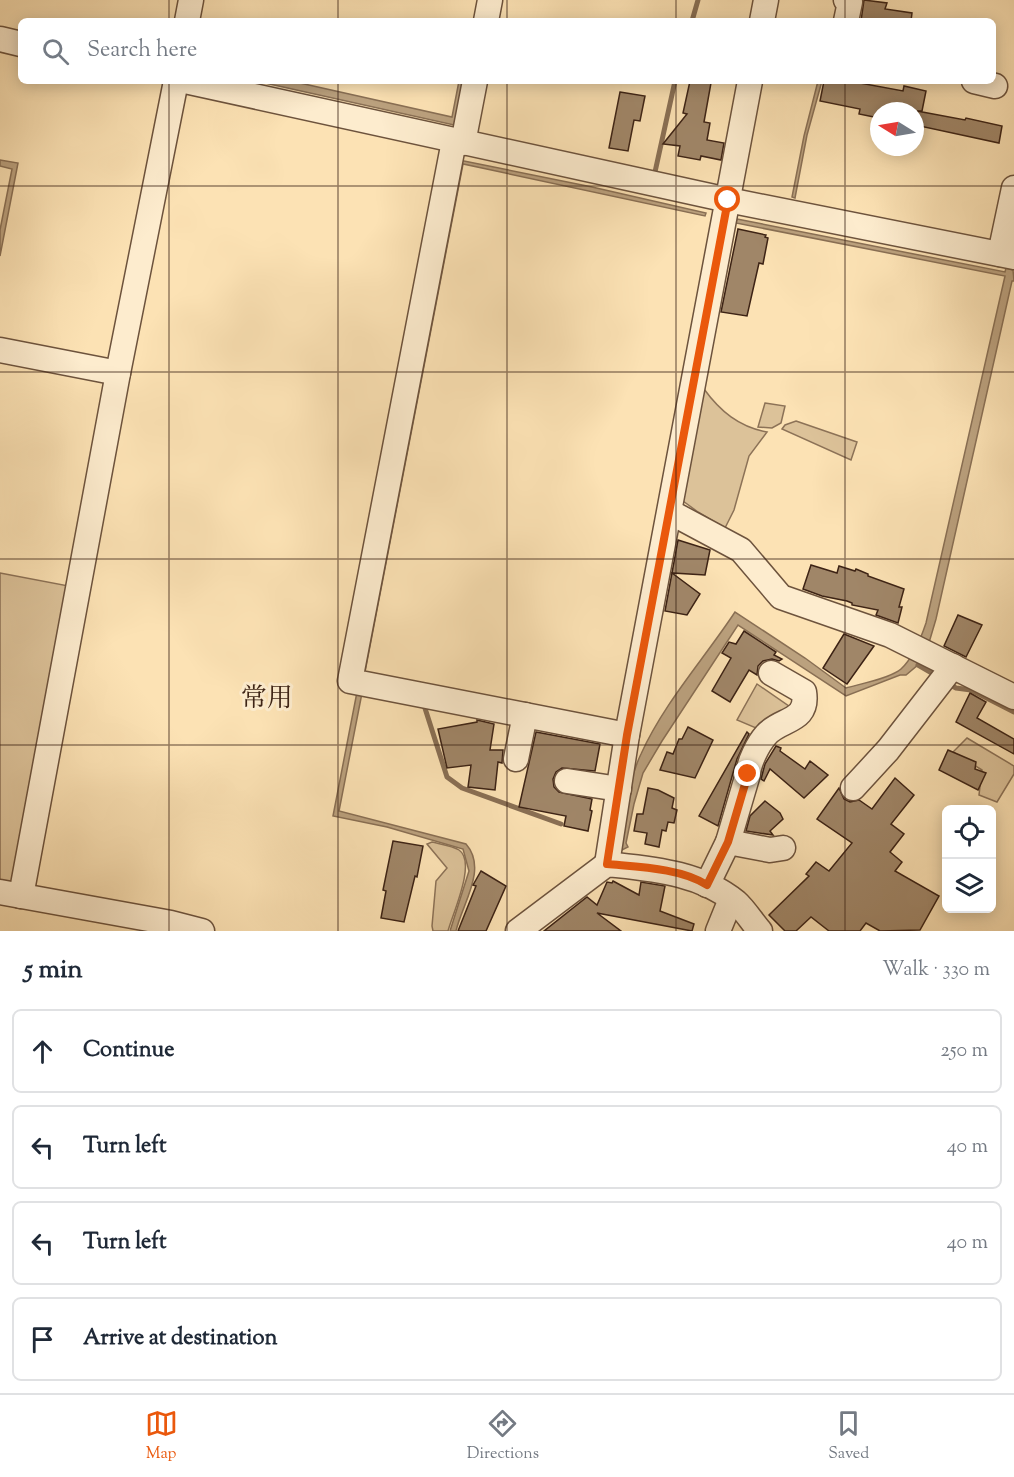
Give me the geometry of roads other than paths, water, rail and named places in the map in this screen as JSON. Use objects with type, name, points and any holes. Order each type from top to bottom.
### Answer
[{"type":"street","points":[[188,18],[191,0]]},
{"type":"street","points":[[487,18],[490,0]]},
{"type":"street","points":[[763,18],[766,0]]},
{"type":"street","points":[[846,0],[850,2],[847,18]]},
{"type":"street","points":[[0,39],[18,43]]},
{"type":"street","points":[[175,84],[10,894],[176,924],[202,931]]},
{"type":"street","points":[[198,84],[728,200],[1007,255],[1014,188]]},
{"type":"street","points":[[474,84],[458,142],[350,681],[627,735]]},
{"type":"street","points":[[607,864],[627,735],[749,84]]},
{"type":"street","points":[[0,350],[118,373]]},
{"type":"street","points":[[670,512],[741,550],[781,597],[890,635],[1014,697]]},
{"type":"street","points":[[853,788],[888,750],[953,666]]},
{"type":"street","points":[[707,885],[728,842],[749,766],[766,734],[800,713],[806,702],[804,692],[771,673]]},
{"type":"street","points":[[516,759],[525,715]]},
{"type":"street","points":[[567,781],[619,789]]},
{"type":"street","points":[[728,842],[770,850],[783,848]]},
{"type":"street","points":[[518,931],[607,864],[656,869],[700,880],[736,902],[760,931]]},
{"type":"street","points":[[718,931],[731,899]]},
{"type":"waterway","points":[[693,18],[698,0]]},
{"type":"waterway","points":[[655,172],[674,84]]},
{"type":"waterway","points":[[918,665],[937,676]]},
{"type":"waterway","points":[[947,683],[956,688],[971,690],[1014,712]]},
{"type":"waterway","points":[[423,702],[447,777],[462,788],[561,824]]},
{"type":"district","name":"常用","points":[[267,699]]}]
